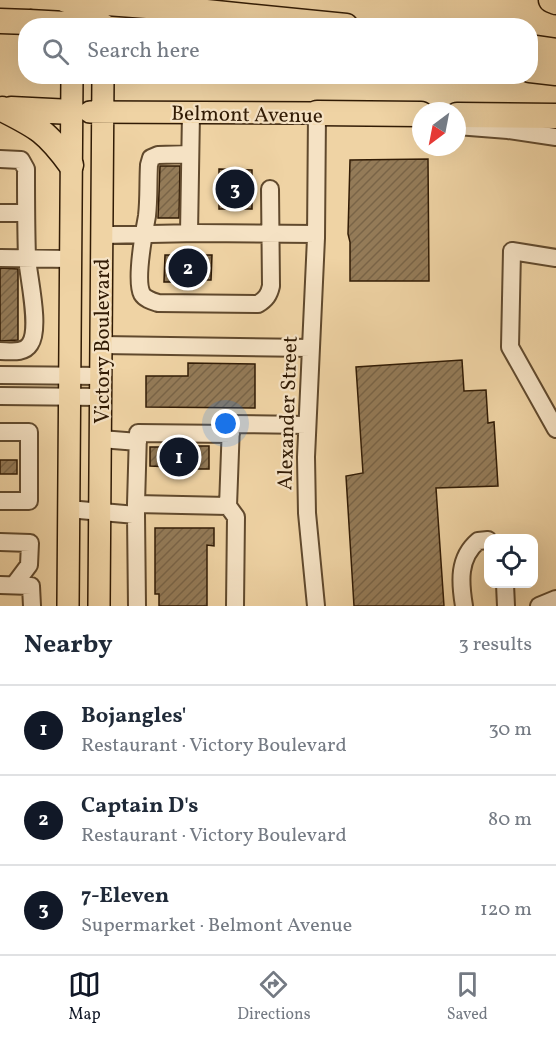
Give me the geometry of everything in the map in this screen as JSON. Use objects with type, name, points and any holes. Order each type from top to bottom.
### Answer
[{"type":"highway","points":[[66,0],[266,18]]},
{"type":"highway","points":[[551,0],[556,2]]},
{"type":"highway","points":[[0,21],[18,22]]},
{"type":"highway","points":[[538,48],[556,51]]},
{"type":"highway","points":[[538,71],[556,73]]},
{"type":"highway","points":[[1,109],[72,112]]},
{"type":"highway","points":[[1,109],[41,129],[52,139],[71,165]]},
{"type":"highway","points":[[317,113],[412,114]]},
{"type":"highway","points":[[466,115],[556,116]]},
{"type":"main road","points":[[72,18],[73,0]]},
{"type":"main road","points":[[103,18],[104,0]]},
{"type":"main road","name":"Victory Boulevard","points":[[68,606],[72,84]]},
{"type":"main road","name":"Victory Boulevard","points":[[99,606],[103,84]]},
{"type":"main road","name":"Belmont Avenue","points":[[72,112],[317,113]]},
{"type":"street","points":[[189,233],[191,113]]},
{"type":"street","name":"Belmont Avenue","points":[[317,113],[412,123]]},
{"type":"street","name":"Alexander Street","points":[[316,606],[307,513],[306,457],[316,234],[317,113]]},
{"type":"street","points":[[466,127],[508,130],[556,138]]},
{"type":"street","points":[[190,154],[158,155],[151,158],[149,165],[147,215],[142,234],[140,286],[143,295],[150,301],[258,304],[269,295],[271,286],[270,189]]},
{"type":"street","points":[[0,159],[16,159],[25,164],[27,258],[33,293],[31,343],[25,349],[0,351]]},
{"type":"street","points":[[0,213],[26,213]]},
{"type":"street","points":[[102,235],[316,234]]},
{"type":"street","points":[[556,258],[512,251],[510,346],[556,429]]},
{"type":"street","points":[[0,258],[70,259]]},
{"type":"street","points":[[102,345],[311,348]]},
{"type":"street","points":[[0,375],[69,386]]},
{"type":"street","points":[[0,396],[69,386],[101,386]]},
{"type":"street","points":[[235,606],[236,517],[228,506],[231,424],[307,425]]},
{"type":"street","points":[[0,432],[29,432],[29,501],[0,501]]},
{"type":"street","points":[[101,439],[231,434]]},
{"type":"street","points":[[137,606],[138,438]]},
{"type":"street","points":[[68,509],[100,512],[228,506]]},
{"type":"street","points":[[464,606],[460,580],[468,549],[478,540],[484,540]]},
{"type":"street","points":[[0,542],[30,543],[28,565],[7,585]]},
{"type":"street","points":[[7,585],[31,586],[32,606]]},
{"type":"street","points":[[505,588],[506,606]]},
{"type":"street","points":[[539,606],[556,599]]},
{"type":"building","points":[[428,159],[429,281],[350,281],[348,234],[350,160]]},
{"type":"building","points":[[160,166],[180,166],[179,218],[158,218]]},
{"type":"building","points":[[219,169],[252,170],[252,209],[219,209]]},
{"type":"building","points":[[165,255],[212,255],[211,280],[164,282]]},
{"type":"building","points":[[0,268],[18,269],[18,340],[0,341]]},
{"type":"building","points":[[462,360],[464,391],[486,390],[488,423],[494,422],[498,486],[436,488],[444,606],[354,606],[346,476],[363,473],[356,367]]},
{"type":"building","points":[[188,363],[255,364],[255,408],[146,407],[146,376],[188,376]]},
{"type":"building","points":[[209,446],[209,469],[172,469],[172,467],[150,466],[150,447]]},
{"type":"building","points":[[0,460],[17,460],[17,474],[0,474]]},
{"type":"building","points":[[155,528],[214,528],[214,546],[207,545],[207,606],[159,606],[159,594],[155,594]]},
{"type":"place","name":"7-Eleven","points":[[235,189]]},
{"type":"place","name":"Captain D's","points":[[188,268]]},
{"type":"place","name":"Bojangles'","points":[[179,457]]}]
